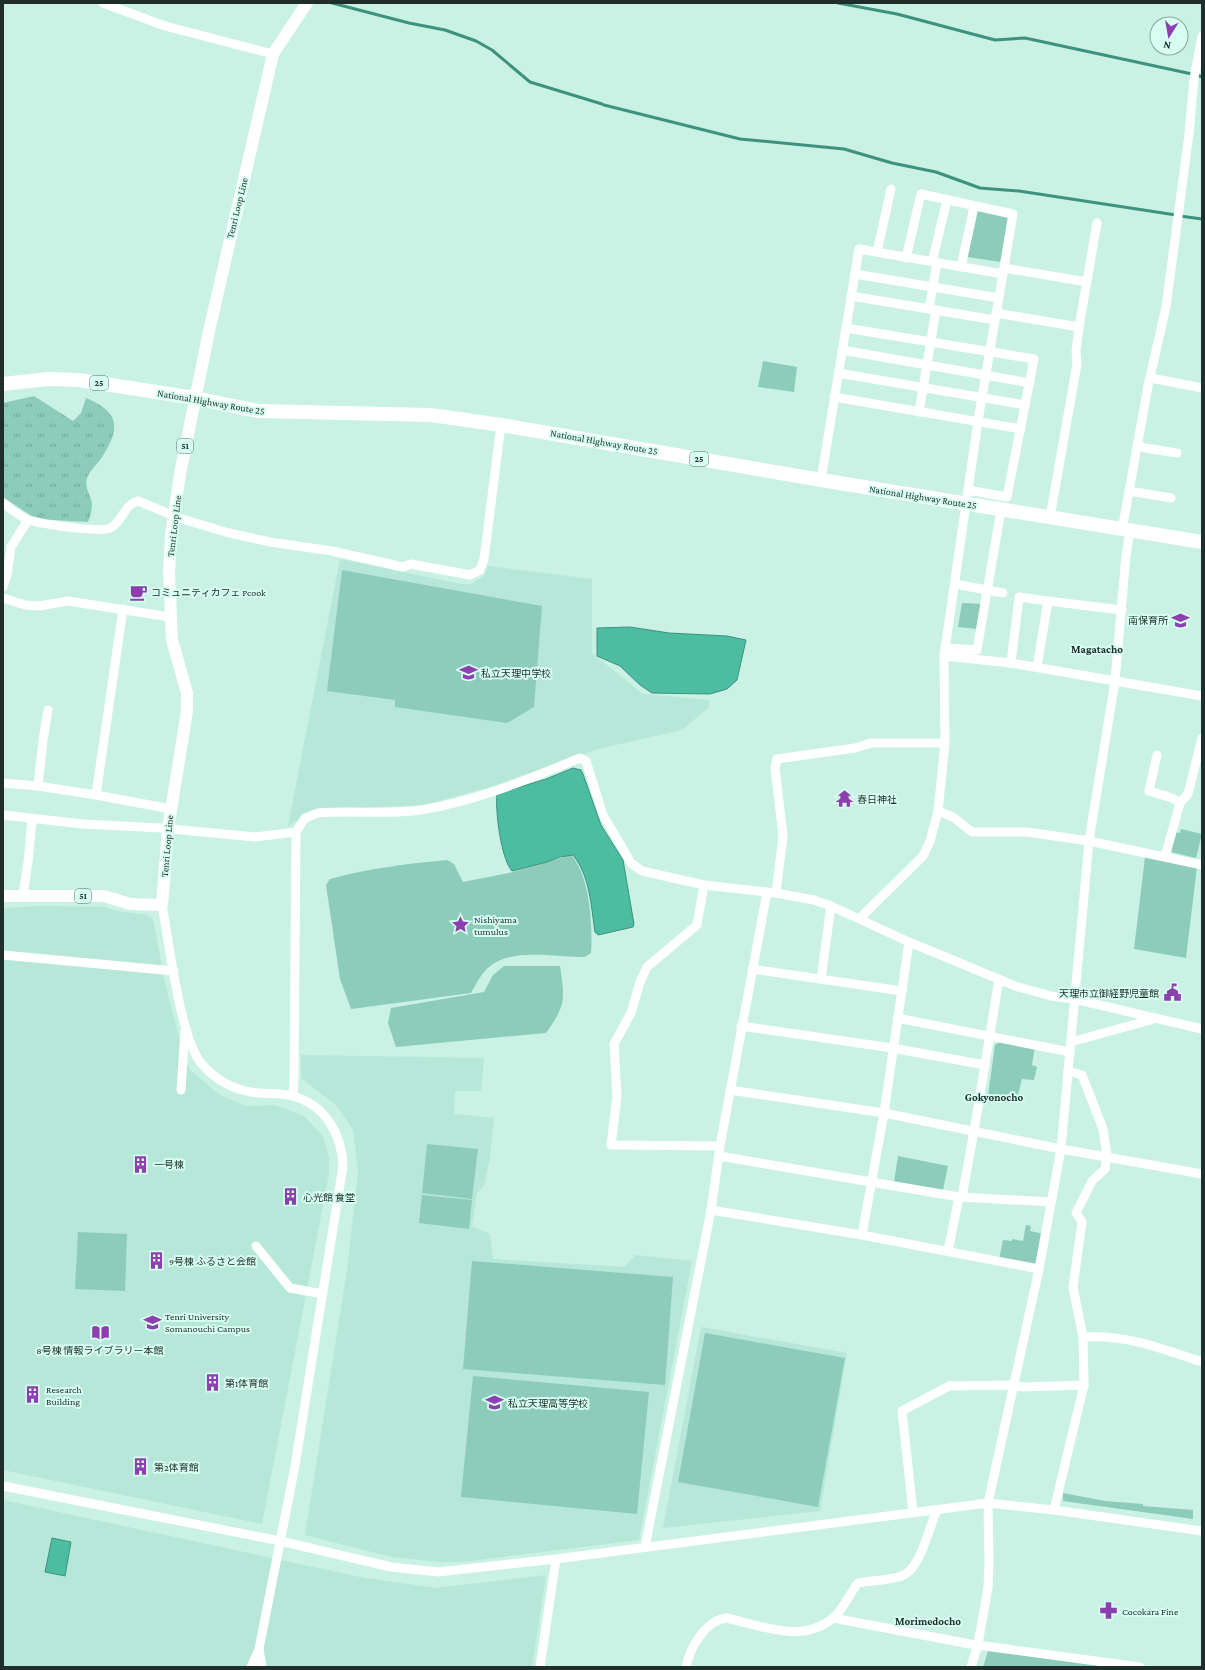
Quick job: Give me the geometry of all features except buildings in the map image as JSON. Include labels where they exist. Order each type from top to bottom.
[{"type":"highway","name":"National Highway Route 25","points":[[3,384],[48,379],[79,380],[194,398],[258,411],[403,413],[431,415],[501,425],[821,480],[967,497],[1000,510],[1202,542]]},
{"type":"main road","name":"Tenri Loop Line","points":[[162,905],[168,829],[187,711],[187,693],[174,650],[170,618],[169,560],[174,515],[194,398],[273,54],[307,3]]},
{"type":"main road","name":"51","points":[[3,896],[104,896],[130,904],[162,905]]},
{"type":"street","points":[[103,3],[165,26],[273,54]]},
{"type":"street","points":[[971,1667],[978,1644],[988,1588],[990,1562],[988,1503],[1012,1385],[1039,1269],[1061,1149],[1089,841],[1115,681],[1122,610],[1129,490],[1148,386],[1166,307],[1189,134],[1194,78],[1202,36]]},
{"type":"street","points":[[877,252],[890,189]]},
{"type":"street","points":[[860,918],[923,856],[930,842],[938,811],[945,743],[945,652],[978,421],[1013,214],[974,207],[921,194],[906,258]]},
{"type":"street","points":[[919,412],[931,341],[934,263],[947,200]]},
{"type":"street","points":[[961,267],[974,207]]},
{"type":"street","points":[[1050,517],[1077,364],[1076,352],[1079,327],[1097,223]]},
{"type":"street","points":[[821,480],[859,249],[961,267],[1087,282]]},
{"type":"street","points":[[855,274],[999,298]]},
{"type":"street","points":[[851,296],[933,310],[1079,327]]},
{"type":"street","points":[[846,328],[1034,359],[1007,497],[967,497]]},
{"type":"street","points":[[842,350],[1030,383]]},
{"type":"street","points":[[838,373],[1025,405]]},
{"type":"street","points":[[1151,378],[1202,388]]},
{"type":"street","points":[[834,397],[1020,429]]},
{"type":"street","points":[[3,503],[28,520],[53,525],[106,529],[114,525],[132,503],[138,501],[174,515],[230,533],[270,542],[332,551],[403,567],[411,564],[470,575],[480,570],[484,559],[501,425]]},
{"type":"street","points":[[1137,444],[1145,448],[1178,453]]},
{"type":"street","points":[[1129,490],[1171,498]]},
{"type":"street","points":[[945,652],[977,650],[1000,510]]},
{"type":"street","points":[[3,587],[7,575],[11,547],[28,520]]},
{"type":"street","points":[[955,584],[1003,593]]},
{"type":"street","points":[[1011,663],[1019,597],[1122,610]]},
{"type":"street","points":[[3,598],[25,605],[49,605],[68,601],[170,618]]},
{"type":"street","points":[[1037,668],[1048,601]]},
{"type":"street","points":[[96,795],[123,610]]},
{"type":"street","points":[[945,652],[1202,696]]},
{"type":"street","points":[[38,786],[48,710]]},
{"type":"street","points":[[1165,857],[1180,803],[1188,794],[1202,738]]},
{"type":"street","points":[[645,1547],[711,1210],[720,1146],[752,969],[772,892],[783,836],[775,768],[777,759],[855,748],[871,743],[945,743]]},
{"type":"street","points":[[1157,755],[1149,791],[1172,798],[1180,803]]},
{"type":"street","points":[[293,1096],[296,832],[305,818],[318,813],[421,810],[469,800],[525,781],[580,758],[586,761],[603,815],[631,863],[642,871],[704,885],[772,892],[831,906],[860,918],[909,942],[999,979],[1040,993],[1074,999],[1202,1029]]},
{"type":"street","points":[[3,783],[38,786],[171,809]]},
{"type":"street","points":[[938,811],[953,817],[972,832],[1027,832],[1089,841],[1202,865]]},
{"type":"street","points":[[3,815],[83,824],[168,829],[255,837],[296,832]]},
{"type":"street","points":[[23,895],[32,819]]},
{"type":"street","points":[[704,885],[698,925],[647,967],[640,982],[631,1013],[614,1044],[617,1096],[611,1145],[720,1146]]},
{"type":"street","points":[[162,905],[174,971],[186,1024],[192,1048],[200,1062],[210,1074],[227,1085],[242,1090],[293,1096],[315,1107],[327,1118],[337,1134],[343,1151],[343,1166],[295,1466],[259,1649],[251,1667]]},
{"type":"street","points":[[821,979],[831,906]]},
{"type":"street","points":[[862,1235],[884,1112],[892,1048],[909,942]]},
{"type":"street","points":[[3,955],[174,971]]},
{"type":"street","points":[[752,969],[902,991]]},
{"type":"street","points":[[948,1251],[974,1131],[999,979]]},
{"type":"street","points":[[897,1018],[1070,1052]]},
{"type":"street","points":[[1071,1042],[1156,1018]]},
{"type":"street","points":[[181,1090],[186,1024]]},
{"type":"street","points":[[741,1026],[892,1048],[985,1065]]},
{"type":"street","points":[[1054,1510],[1084,1385],[1083,1337],[1073,1287],[1082,1222],[1076,1213],[1092,1182],[1105,1168],[1107,1156],[1103,1129],[1082,1075],[1068,1071]]},
{"type":"street","points":[[730,1090],[884,1112],[1061,1149],[1202,1174]]},
{"type":"street","points":[[719,1156],[960,1197],[1051,1202]]},
{"type":"street","points":[[711,1210],[862,1235],[1039,1269]]},
{"type":"street","points":[[256,1246],[290,1288],[323,1294]]},
{"type":"street","points":[[1083,1337],[1101,1336],[1144,1342],[1202,1362]]},
{"type":"street","points":[[913,1512],[902,1411],[949,1386],[1012,1385],[1023,1387],[1084,1385]]},
{"type":"street","points":[[3,1486],[280,1541],[391,1567],[438,1572],[556,1559],[988,1503],[1054,1510],[1202,1531]]},
{"type":"street","points":[[686,1667],[692,1648],[698,1639],[705,1629],[720,1618],[727,1618],[787,1632],[800,1633],[810,1630],[833,1618],[858,1583],[893,1578],[911,1570],[920,1555],[937,1510]]},
{"type":"street","points":[[540,1667],[556,1559]]},
{"type":"street","points":[[833,1618],[978,1644],[1140,1667]]},
{"type":"street","points":[[259,1649],[262,1667]]},
{"type":"shaded area","name":"私立天理中学校","points":[[340,559],[461,584],[471,584],[484,576],[488,566],[592,579],[592,653],[643,694],[709,700],[709,707],[682,730],[598,749],[490,787],[424,805],[313,810],[288,826]]},
{"type":"shaded area","points":[[630,627],[669,633],[727,636],[746,640],[737,680],[727,689],[710,694],[652,693],[640,685],[620,666],[597,656],[597,628]]},
{"type":"shaded area","points":[[573,768],[581,770],[601,825],[623,860],[634,924],[633,927],[598,935],[595,932],[589,892],[583,872],[573,855],[560,857],[512,871],[508,865],[502,846],[498,822],[497,794],[546,779]]},
{"type":"shaded area","name":"Tenri University Somanouchi Campus","points":[[43,906],[105,907],[117,911],[147,915],[153,919],[165,983],[185,1059],[190,1070],[220,1095],[246,1106],[275,1105],[304,1116],[323,1136],[329,1157],[329,1174],[262,1524],[3,1470],[3,908]]},
{"type":"shaded area","name":"私立天理高等学校","points":[[301,1055],[484,1058],[481,1091],[455,1091],[454,1114],[494,1118],[490,1158],[484,1186],[477,1193],[472,1226],[490,1234],[493,1259],[625,1267],[635,1255],[692,1261],[639,1540],[462,1562],[439,1562],[392,1557],[305,1535],[347,1270],[358,1171],[353,1130],[337,1106],[301,1078]]},
{"type":"shaded area","points":[[701,1327],[847,1353],[820,1511],[663,1528]]},
{"type":"shaded area","points":[[3,1500],[360,1577],[435,1588],[546,1575],[532,1667],[3,1667]]},
{"type":"shaded area","points":[[52,1538],[71,1542],[65,1576],[45,1572]]},
{"type":"green space","points":[[977,211],[1008,218],[1001,262],[967,257]]},
{"type":"green space","points":[[763,361],[797,367],[794,392],[758,387]]},
{"type":"green space","points":[[34,396],[73,421],[81,413],[86,398],[98,404],[112,416],[114,431],[111,440],[100,460],[91,471],[86,482],[92,504],[88,522],[36,519],[3,497],[3,403]]},
{"type":"green space","points":[[342,570],[542,606],[534,707],[507,723],[395,707],[395,700],[327,691]]},
{"type":"green space","points":[[962,603],[983,604],[978,629],[958,627]]},
{"type":"green space","points":[[1181,829],[1202,834],[1196,858],[1171,852],[1175,832],[1180,833]]},
{"type":"green space","name":"Nishiyama tumulus","points":[[571,855],[582,875],[589,902],[591,916],[591,953],[585,957],[522,955],[510,957],[489,967],[481,976],[471,993],[351,1009],[340,979],[326,885],[330,879],[374,869],[447,860],[454,864],[463,882],[509,873]]},
{"type":"green space","points":[[1145,857],[1197,867],[1186,958],[1134,949]]},
{"type":"green space","points":[[504,966],[560,966],[563,987],[561,1008],[546,1033],[396,1047],[388,1023],[391,1008],[484,992],[493,975]]},
{"type":"green space","points":[[1002,1040],[1035,1046],[1032,1065],[1037,1067],[1034,1080],[1022,1079],[1016,1102],[987,1103],[995,1045]]},
{"type":"green space","points":[[427,1144],[478,1149],[472,1199],[422,1193]]},
{"type":"green space","points":[[898,1156],[948,1166],[943,1190],[894,1182]]},
{"type":"green space","points":[[422,1195],[472,1200],[469,1229],[419,1223]]},
{"type":"green space","points":[[1026,1225],[1031,1226],[1030,1231],[1044,1234],[1037,1266],[999,1260],[1003,1240],[1012,1241],[1012,1239],[1023,1241]]},
{"type":"green space","points":[[78,1232],[127,1234],[125,1291],[75,1289]]},
{"type":"green space","points":[[472,1261],[673,1277],[665,1385],[463,1369]]},
{"type":"green space","points":[[705,1333],[845,1358],[818,1507],[678,1482]]},
{"type":"green space","points":[[473,1376],[649,1392],[637,1514],[461,1497]]},
{"type":"green space","points":[[1063,1493],[1105,1501],[1143,1504],[1143,1506],[1193,1510],[1193,1519],[1063,1501]]},
{"type":"green space","points":[[988,1651],[1119,1667],[983,1667]]},
{"type":"waterway","points":[[332,3],[409,23],[445,30],[476,41],[492,50],[530,82],[602,104]]},
{"type":"waterway","points":[[838,3],[897,14],[995,40],[1025,38],[1192,74]]},
{"type":"waterway","points":[[1197,75],[1202,77]]},
{"type":"waterway","points":[[604,105],[740,139],[844,149],[892,163],[936,172],[980,188],[1019,191],[1176,215]]},
{"type":"waterway","points":[[1180,216],[1202,219]]},
{"type":"place","name":"コミュニティカフェ Pcook","points":[[138,592]]},
{"type":"place","name":"南保育所","points":[[1181,620]]},
{"type":"place","name":"私立天理中学校","points":[[468,673]]},
{"type":"place","name":"春日神社","points":[[844,799]]},
{"type":"place","name":"Nishiyama tumulus","points":[[461,925]]},
{"type":"place","name":"天理市立御経野児童館","points":[[1172,993]]},
{"type":"place","name":"一号棟","points":[[141,1164]]},
{"type":"place","name":"心光館 食堂","points":[[290,1197]]},
{"type":"place","name":"9号棟 ふるさと会館","points":[[156,1261]]},
{"type":"place","name":"Tenri University Somanouchi Campus","points":[[152,1322]]},
{"type":"place","name":"8号棟 情報ライブラリー本館","points":[[100,1333]]},
{"type":"place","name":"第1体育館","points":[[212,1383]]},
{"type":"place","name":"Research Building","points":[[33,1395]]},
{"type":"place","name":"私立天理高等学校","points":[[495,1403]]},
{"type":"place","name":"第2体育館","points":[[141,1467]]},
{"type":"place","name":"Cocokara Fine","points":[[1109,1611]]},
{"type":"district","name":"Magatacho","points":[[1097,649]]},
{"type":"district","name":"Gokyonocho","points":[[994,1097]]},
{"type":"district","name":"Morimedocho","points":[[928,1621]]}]
